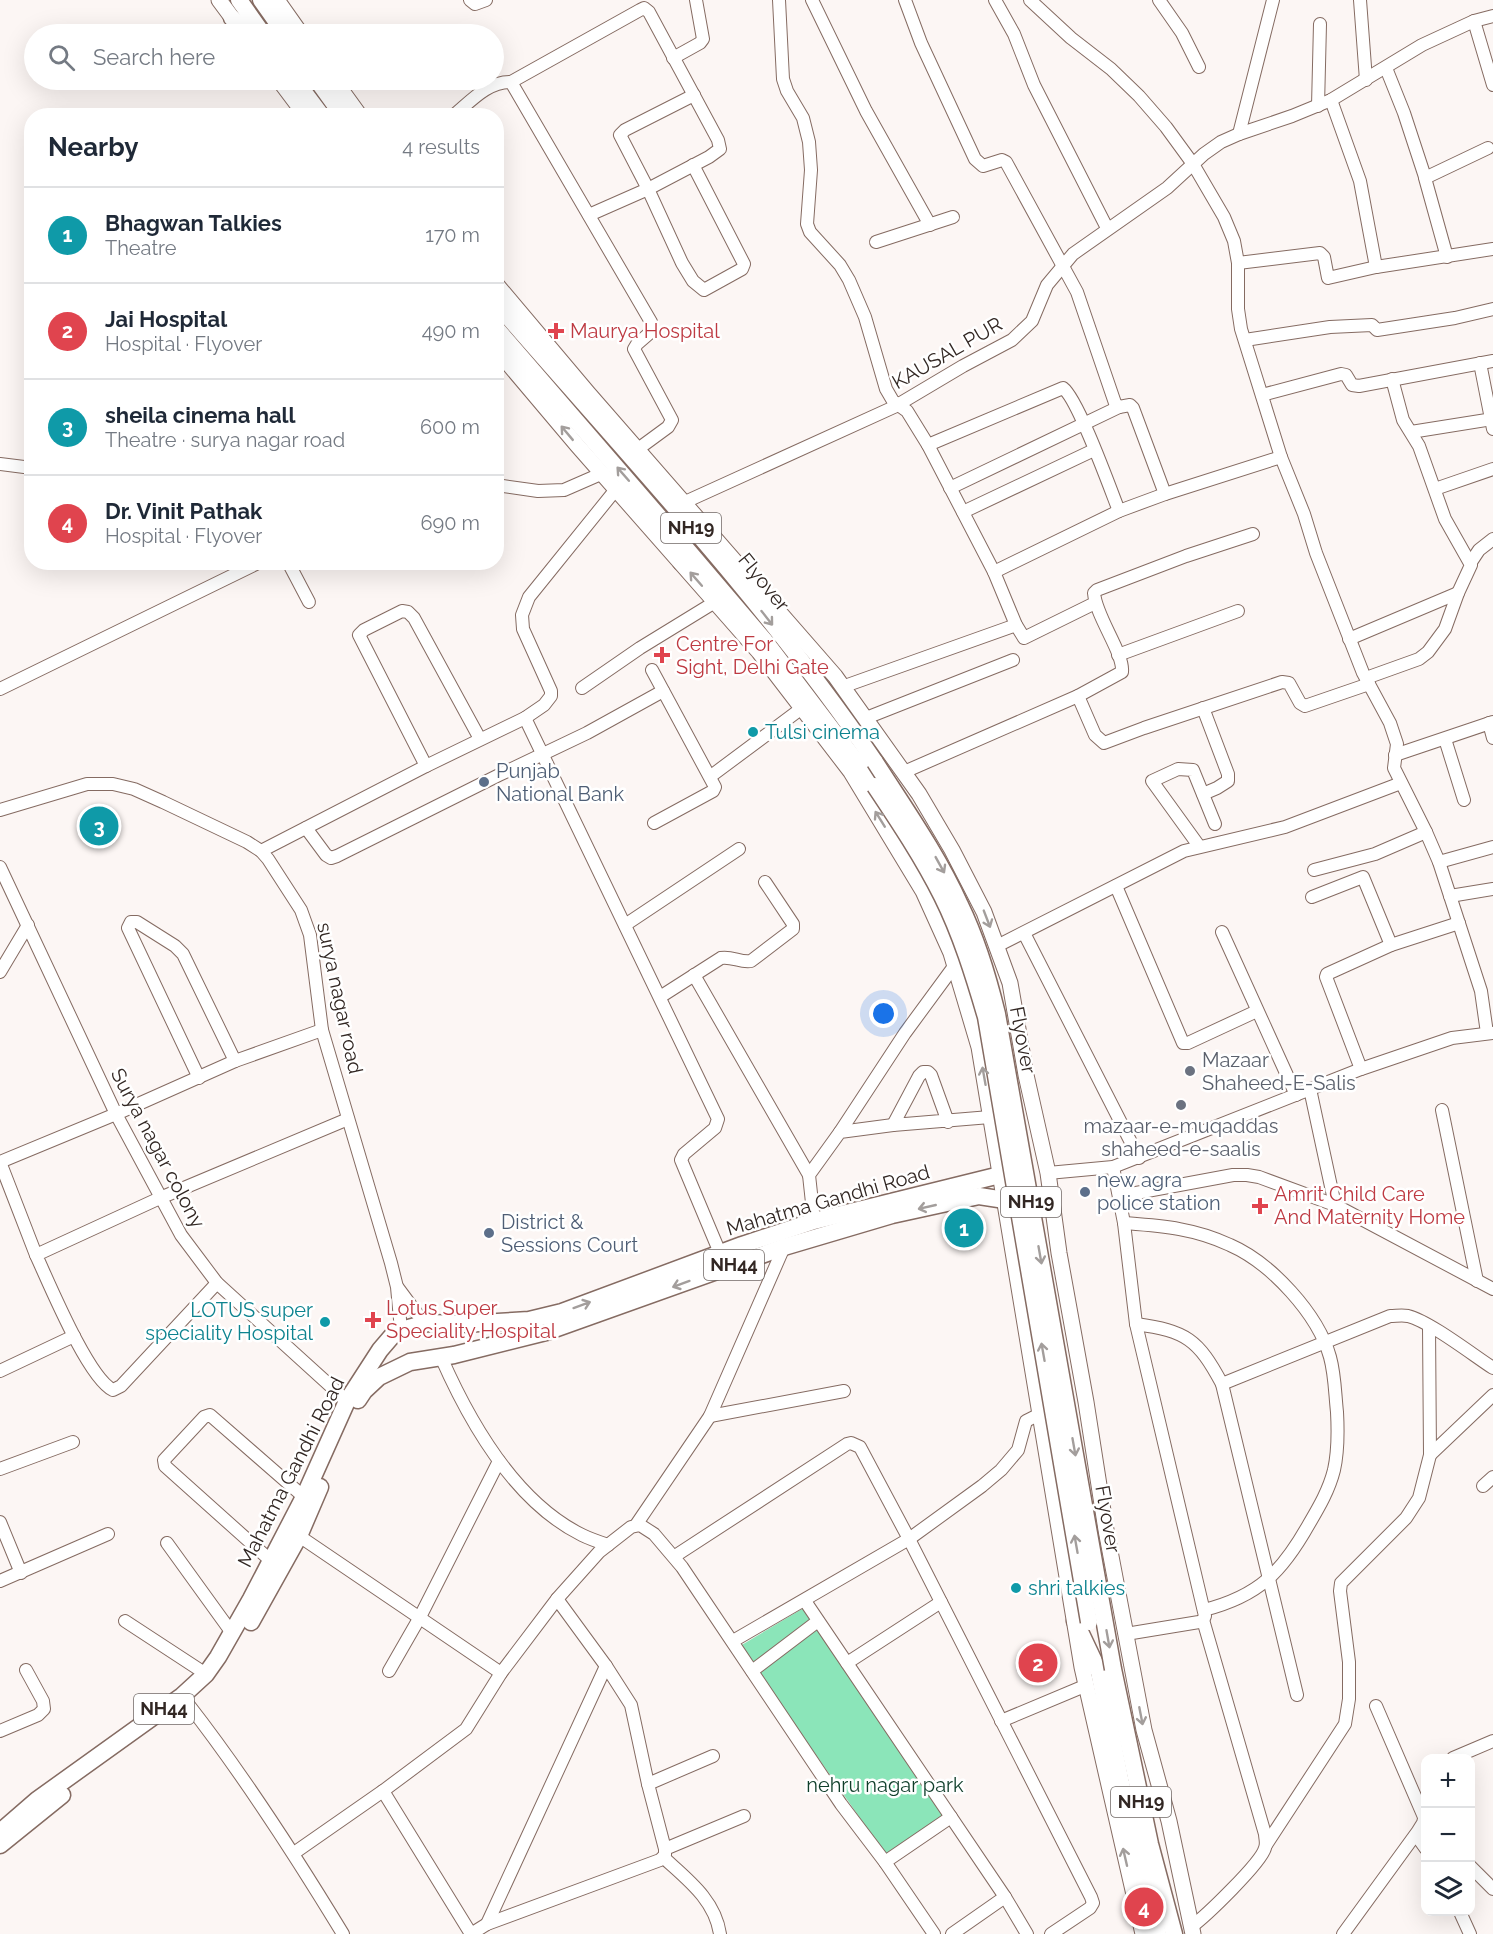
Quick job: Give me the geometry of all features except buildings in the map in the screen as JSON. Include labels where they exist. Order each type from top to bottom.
[{"type":"highway","points":[[239,0],[256,24]]},
{"type":"highway","points":[[261,0],[278,24]]},
{"type":"highway","points":[[232,18],[239,24]]},
{"type":"highway","points":[[302,90],[316,108]]},
{"type":"highway","points":[[324,90],[337,108]]},
{"type":"highway","name":"Flyover","points":[[504,312],[744,588],[816,681],[875,762],[931,848],[961,906],[981,956],[998,1014],[1106,1670],[1174,1934]]},
{"type":"highway","name":"NH19","points":[[504,337],[661,519]]},
{"type":"highway","points":[[661,519],[681,562]]},
{"type":"highway","name":"Flyover","points":[[661,519],[765,640],[875,786],[910,837],[942,897],[967,957],[986,1017],[1082,1622],[1106,1670]]},
{"type":"highway","name":"Mahatma Gandhi Road","points":[[0,1832],[37,1800],[182,1696],[206,1674],[232,1633],[304,1497],[347,1401],[380,1350],[397,1333],[424,1323],[463,1324],[529,1320],[562,1312],[720,1253],[814,1221],[1000,1175]]},
{"type":"highway","name":"Mahatma Gandhi Road","points":[[0,1845],[89,1774],[188,1704],[222,1671],[299,1536],[358,1398],[379,1377],[410,1362],[467,1352],[546,1332],[784,1247],[892,1215],[979,1196],[1005,1200]]},
{"type":"highway","points":[[463,1324],[467,1352]]},
{"type":"highway","points":[[397,1333],[396,1352],[410,1362]]},
{"type":"highway","name":"NH19","points":[[1106,1670],[1121,1783],[1158,1934]]},
{"type":"main road","points":[[219,0],[237,24]]},
{"type":"main road","points":[[277,0],[294,24]]},
{"type":"main road","points":[[286,90],[300,108]]},
{"type":"main road","points":[[341,90],[354,108]]},
{"type":"main road","points":[[504,293],[842,687],[919,794],[952,850],[984,912],[1010,983],[1026,1075],[1048,1173],[1125,1634],[1144,1730],[1169,1821],[1192,1930]]},
{"type":"main road","points":[[504,358],[759,652],[851,772],[923,891],[951,953],[979,1047],[1043,1435],[1082,1622],[1087,1685],[1143,1934]]},
{"type":"main road","points":[[994,1136],[1038,1130]]},
{"type":"main road","points":[[1011,1232],[1055,1224]]},
{"type":"street","points":[[470,0],[476,4],[486,0]]},
{"type":"street","points":[[673,58],[703,39],[696,0]]},
{"type":"street","points":[[779,0],[783,79],[787,92],[802,118],[809,142],[811,170],[806,219],[808,228],[840,265],[849,280],[868,327],[890,397],[907,411],[928,445],[993,572],[1016,625],[1025,638],[1095,603]]},
{"type":"street","points":[[812,0],[866,111],[930,225]]},
{"type":"street","points":[[905,0],[921,44],[975,159],[983,166],[1002,160],[1006,162],[1063,265],[1079,297],[1115,403],[1119,407]]},
{"type":"street","points":[[995,0],[1014,34],[1034,85],[1107,228]]},
{"type":"street","points":[[1030,0],[1139,96],[1166,127],[1193,164],[1224,217],[1234,241],[1238,263],[1239,316],[1281,457],[1349,639],[1367,681],[1390,723],[1396,744],[1394,768],[1439,862],[1459,923],[1487,990],[1490,1033],[1452,1038],[1361,1069],[1113,1167],[1048,1173]]},
{"type":"street","points":[[1159,0],[1182,33],[1199,67]]},
{"type":"street","points":[[1239,134],[1273,0]]},
{"type":"street","points":[[1360,0],[1366,80]]},
{"type":"street","points":[[504,81],[512,82],[644,8],[649,12],[720,147],[718,151],[648,189],[590,215]]},
{"type":"street","name":"KAUSAL PUR","points":[[685,502],[899,404],[1002,346],[1021,333],[1032,321],[1047,285],[1078,249],[1167,188],[1211,148],[1239,134],[1274,123],[1331,100],[1422,45],[1474,21],[1493,16]]},
{"type":"street","points":[[1474,21],[1493,85]]},
{"type":"street","points":[[1318,106],[1320,24]]},
{"type":"street","points":[[1386,68],[1425,177],[1447,257]]},
{"type":"street","points":[[512,82],[652,325],[652,331],[634,349],[672,420],[668,427],[638,449]]},
{"type":"street","points":[[463,108],[486,90]]},
{"type":"street","points":[[693,165],[744,264],[742,269],[707,289],[700,288],[689,275],[620,135],[625,130],[694,95]]},
{"type":"street","points":[[1331,100],[1360,181],[1376,267]]},
{"type":"street","points":[[1425,177],[1488,148]]},
{"type":"street","points":[[876,242],[953,217]]},
{"type":"street","points":[[1238,263],[1318,253],[1324,257],[1328,278],[1376,267],[1493,249]]},
{"type":"street","points":[[1245,340],[1340,326],[1370,324],[1377,330],[1396,328],[1493,309]]},
{"type":"street","points":[[1262,395],[1341,374],[1346,375],[1355,386],[1487,362],[1492,423],[1411,432]]},
{"type":"street","points":[[1392,379],[1401,413],[1419,446],[1449,528],[1471,562]]},
{"type":"street","points":[[928,445],[1060,388],[1068,393],[1084,424],[1119,511]]},
{"type":"street","points":[[950,488],[1119,407],[1128,405],[1133,408],[1165,494]]},
{"type":"street","points":[[963,512],[1094,450]]},
{"type":"street","points":[[993,572],[1119,511],[1281,457]]},
{"type":"street","points":[[0,464],[24,467]]},
{"type":"street","points":[[1435,489],[1493,469]]},
{"type":"street","points":[[504,486],[538,491],[564,490],[603,473]]},
{"type":"street","points":[[261,851],[525,718],[544,705],[552,692],[525,636],[522,621],[525,605],[529,597],[617,489]]},
{"type":"street","points":[[904,772],[1078,696],[1122,672],[1118,655],[1095,603],[1094,593],[1097,590],[1186,556],[1253,534]]},
{"type":"street","points":[[1078,696],[1095,735],[1104,743],[1285,682],[1292,686],[1300,703],[1305,706],[1425,655],[1445,629],[1458,593],[1471,567],[1471,562],[1479,550],[1493,539]]},
{"type":"street","points":[[0,689],[244,570]]},
{"type":"street","points":[[292,570],[309,602]]},
{"type":"street","points":[[1349,639],[1458,593]]},
{"type":"street","points":[[582,688],[640,648],[716,602]]},
{"type":"street","points":[[426,766],[359,635],[392,615],[405,611],[414,618],[480,739]]},
{"type":"street","points":[[1118,655],[1238,611]]},
{"type":"street","points":[[842,687],[1016,625]]},
{"type":"street","points":[[866,718],[1013,660]]},
{"type":"street","points":[[652,670],[715,786],[713,791],[654,824]]},
{"type":"street","points":[[306,828],[326,855],[333,858],[543,755],[663,691]]},
{"type":"street","points":[[711,776],[802,708]]},
{"type":"street","points":[[1203,708],[1228,774],[1228,781],[1203,794]]},
{"type":"street","points":[[525,718],[718,1119],[716,1128],[684,1154],[681,1160],[720,1253]]},
{"type":"street","points":[[1395,755],[1491,723],[1493,738]]},
{"type":"street","points":[[1445,739],[1464,800]]},
{"type":"street","points":[[1199,846],[1152,781],[1178,769],[1193,770],[1215,824]]},
{"type":"street","points":[[997,946],[1184,851],[1285,827],[1401,783]]},
{"type":"street","name":"surya nagar road","points":[[0,810],[87,784],[113,784],[134,789],[163,802],[261,851],[282,879],[300,910],[308,930],[322,1030],[397,1287],[397,1333]]},
{"type":"street","points":[[1314,870],[1375,854],[1426,832]]},
{"type":"street","points":[[1439,862],[1493,847]]},
{"type":"street","points":[[625,925],[739,849]]},
{"type":"street","name":"Surya nagar colony","points":[[0,867],[116,1114],[180,1235],[216,1283],[347,1401]]},
{"type":"street","points":[[1312,897],[1363,877],[1391,945]]},
{"type":"street","points":[[660,997],[721,958],[751,961],[793,929],[793,924],[765,882]]},
{"type":"street","points":[[1116,886],[1183,1043],[1257,1011]]},
{"type":"street","points":[[1450,896],[1493,889]]},
{"type":"street","points":[[199,1077],[128,928],[130,922],[137,922],[175,946],[183,954],[235,1061]]},
{"type":"street","points":[[1361,1069],[1326,976],[1330,972],[1391,945],[1459,923]]},
{"type":"street","points":[[0,972],[28,925]]},
{"type":"street","points":[[1222,932],[1296,1095]]},
{"type":"street","points":[[1024,933],[1139,1158]]},
{"type":"street","points":[[809,1175],[905,1033],[955,965]]},
{"type":"street","points":[[694,975],[809,1175],[814,1221]]},
{"type":"street","points":[[216,1283],[117,1389],[110,1389],[102,1382],[74,1336],[36,1255],[0,1162],[235,1061],[322,1030]]},
{"type":"street","points":[[893,1125],[919,1076],[926,1071],[930,1073],[935,1084],[948,1122]]},
{"type":"street","points":[[1310,1089],[1335,1205]]},
{"type":"street","points":[[1442,1110],[1477,1281]]},
{"type":"street","points":[[840,1132],[990,1117]]},
{"type":"street","points":[[36,1255],[160,1198],[348,1119]]},
{"type":"street","points":[[1113,1167],[1124,1223],[1136,1324],[1204,1615],[1265,1834],[1266,1845]]},
{"type":"street","points":[[1120,1196],[1247,1174],[1335,1205],[1493,1289]]},
{"type":"street","points":[[1124,1223],[1173,1226],[1190,1230],[1214,1238],[1245,1253],[1263,1266],[1297,1299],[1326,1343],[1333,1370],[1337,1423],[1334,1468],[1324,1497],[1302,1537],[1269,1578],[1246,1595],[1204,1615],[1125,1634]]},
{"type":"street","points":[[294,1853],[466,1729],[501,1673],[557,1599],[608,1545],[636,1525],[710,1416],[784,1247]]},
{"type":"street","points":[[397,1287],[424,1323]]},
{"type":"street","points":[[1222,1384],[1390,1317],[1411,1317],[1429,1326],[1493,1368]]},
{"type":"street","points":[[1136,1324],[1165,1328],[1195,1342],[1222,1384],[1297,1695]]},
{"type":"street","points":[[1192,1930],[1262,1855],[1266,1845],[1345,1724],[1349,1699],[1349,1662],[1340,1591],[1341,1583],[1414,1508],[1425,1481],[1430,1455],[1429,1326]]},
{"type":"street","points":[[0,1371],[74,1336]]},
{"type":"street","points":[[441,1357],[458,1395],[499,1461],[538,1503],[564,1525],[608,1545]]},
{"type":"street","points":[[710,1416],[844,1391]]},
{"type":"street","points":[[1430,1455],[1493,1395]]},
{"type":"street","points":[[733,1641],[909,1539],[991,1479],[1015,1453],[1021,1443],[1026,1421],[1040,1414]]},
{"type":"street","points":[[270,1560],[165,1466],[164,1460],[204,1417],[210,1415],[304,1497]]},
{"type":"street","points":[[1021,1443],[1043,1435]]},
{"type":"street","points":[[0,1469],[73,1442]]},
{"type":"street","points":[[675,1556],[847,1444],[852,1443],[860,1447],[1092,1900],[1090,1908],[1051,1934]]},
{"type":"street","points":[[389,1671],[420,1617],[499,1461]]},
{"type":"street","points":[[1483,1486],[1493,1477]]},
{"type":"street","points":[[0,1522],[21,1573]]},
{"type":"street","points":[[636,1525],[645,1526],[675,1556],[840,1804],[885,1862],[934,1934]]},
{"type":"street","points":[[0,1581],[108,1534]]},
{"type":"street","points":[[299,1536],[501,1673]]},
{"type":"street","points":[[167,1543],[232,1633]]},
{"type":"street","points":[[557,1599],[627,1697],[633,1711],[665,1853],[704,1897],[717,1917],[720,1934]]},
{"type":"street","points":[[805,1601],[1027,1934]]},
{"type":"street","points":[[847,1663],[941,1602]]},
{"type":"street","points":[[752,1671],[818,1620]]},
{"type":"street","points":[[125,1621],[206,1674]]},
{"type":"street","points":[[487,1924],[606,1666]]},
{"type":"street","points":[[0,1731],[38,1715],[44,1709],[43,1701],[26,1670]]},
{"type":"street","points":[[1001,1721],[1087,1685]]},
{"type":"street","points":[[188,1704],[250,1788],[294,1853],[343,1934]]},
{"type":"street","points":[[1376,1706],[1421,1818]]},
{"type":"street","points":[[1463,1754],[1493,1742]]},
{"type":"street","points":[[648,1784],[713,1756]]},
{"type":"street","points":[[382,1791],[471,1934],[487,1924],[665,1853],[744,1815]]},
{"type":"street","points":[[885,1862],[951,1817]]},
{"type":"street","points":[[1343,1934],[1421,1826]]},
{"type":"street","points":[[1475,1871],[1493,1889]]},
{"type":"street","points":[[951,1934],[1005,1898]]},
{"type":"street","points":[[1462,1916],[1470,1934]]},
{"type":"green space","name":"nehru nagar park","points":[[807,1606],[952,1811],[885,1854],[740,1646]]},
{"type":"place","name":"Maurya Hospital","points":[[556,331]]},
{"type":"place","name":"Centre For Sight, Delhi Gate","points":[[662,655]]},
{"type":"place","name":"Tulsi cinema","points":[[753,732]]},
{"type":"place","name":"Punjab National Bank","points":[[484,782]]},
{"type":"place","name":"sheila cinema hall","points":[[99,826]]},
{"type":"place","name":"Mazaar Shaheed-E-Salis","points":[[1190,1071]]},
{"type":"place","name":"mazaar-e-muqaddas shaheed-e-saalis","points":[[1181,1105]]},
{"type":"place","name":"new agra police station","points":[[1085,1192]]},
{"type":"place","name":"Amrit Child Care And Maternity Home","points":[[1260,1206]]},
{"type":"place","name":"Bhagwan Talkies","points":[[964,1228]]},
{"type":"place","name":"District & Sessions Court","points":[[489,1233]]},
{"type":"place","name":"Lotus Super Speciality Hospital","points":[[373,1320]]},
{"type":"place","name":"LOTUS super speciality Hospital","points":[[325,1322]]},
{"type":"place","name":"shri talkies","points":[[1016,1588]]},
{"type":"place","name":"Jai Hospital","points":[[1038,1663]]},
{"type":"place","name":"Dr. Vinit Pathak","points":[[1144,1907]]}]
